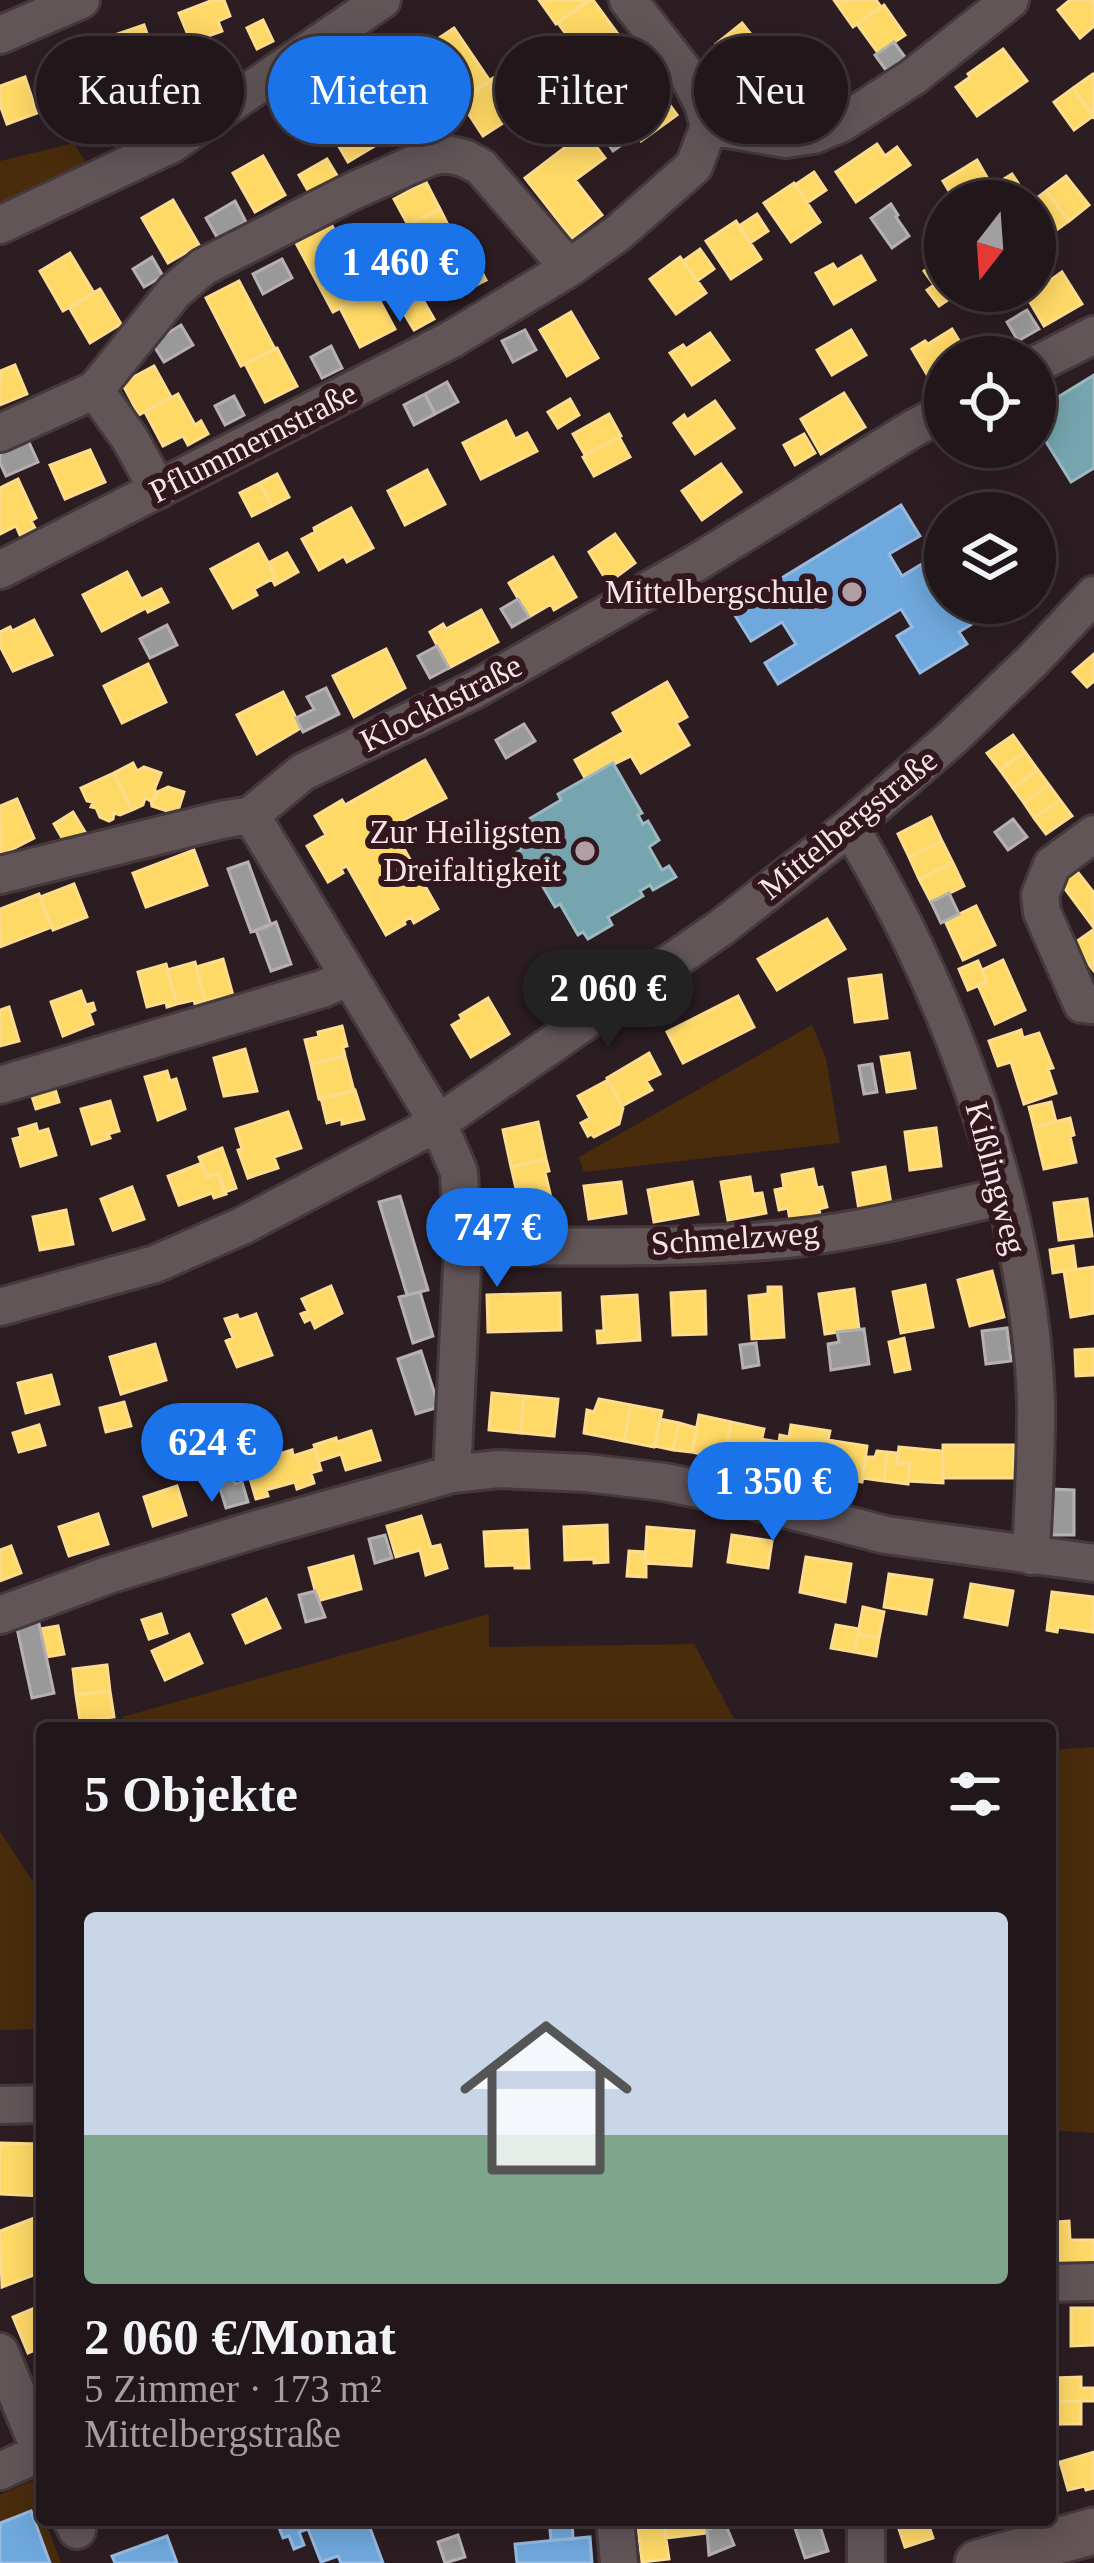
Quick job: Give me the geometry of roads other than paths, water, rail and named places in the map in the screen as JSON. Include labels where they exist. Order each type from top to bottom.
[{"type":"main road","points":[[977,2563],[1094,2531]]},
{"type":"street","points":[[0,35],[81,0]]},
{"type":"street","points":[[0,225],[172,144],[382,0]]},
{"type":"street","points":[[628,0],[694,87]]},
{"type":"street","points":[[848,119],[913,77],[1010,0]]},
{"type":"street","name":"Pflummernstraße","points":[[0,570],[452,339],[618,233],[694,166],[702,144]]},
{"type":"street","points":[[0,433],[95,390],[175,291],[203,267],[430,157],[446,154],[481,167],[569,268]]},
{"type":"street","points":[[1056,354],[1094,335]]},
{"type":"street","points":[[95,390],[158,490]]},
{"type":"street","name":"Klockhstraße","points":[[250,815],[303,772],[502,675],[924,423]]},
{"type":"street","name":"Mittelbergstraße","points":[[0,1307],[155,1264],[242,1226],[438,1123],[722,926],[850,827],[954,736],[1094,595]]},
{"type":"street","points":[[0,875],[250,815],[438,1123],[459,1172],[463,1247],[452,1474]]},
{"type":"street","name":"Kißlingweg","points":[[850,827],[932,984],[1004,1196],[1020,1264],[1036,1401],[1030,1556]]},
{"type":"street","points":[[1094,834],[1052,865],[1040,895],[1042,912],[1082,1004],[1094,1004]]},
{"type":"street","points":[[0,1085],[349,978]]},
{"type":"street","name":"Schmelzweg","points":[[463,1247],[721,1244],[799,1238],[1004,1196]]},
{"type":"street","points":[[0,1615],[108,1575],[257,1529],[452,1474],[498,1469],[664,1482],[886,1535],[1094,1563]]},
{"type":"street","points":[[0,2105],[36,2104]]},
{"type":"street","points":[[1056,2283],[1094,2282]]},
{"type":"street","points":[[0,2352],[36,2439]]},
{"type":"street","points":[[0,2470],[36,2455]]},
{"type":"street","points":[[616,2526],[619,2563]]},
{"type":"street","points":[[866,2526],[866,2563]]},
{"type":"place","name":"Mittelbergschule","points":[[852,592]]},
{"type":"place","name":"Zur Heiligsten Dreifaltigkeit","points":[[585,851]]}]
